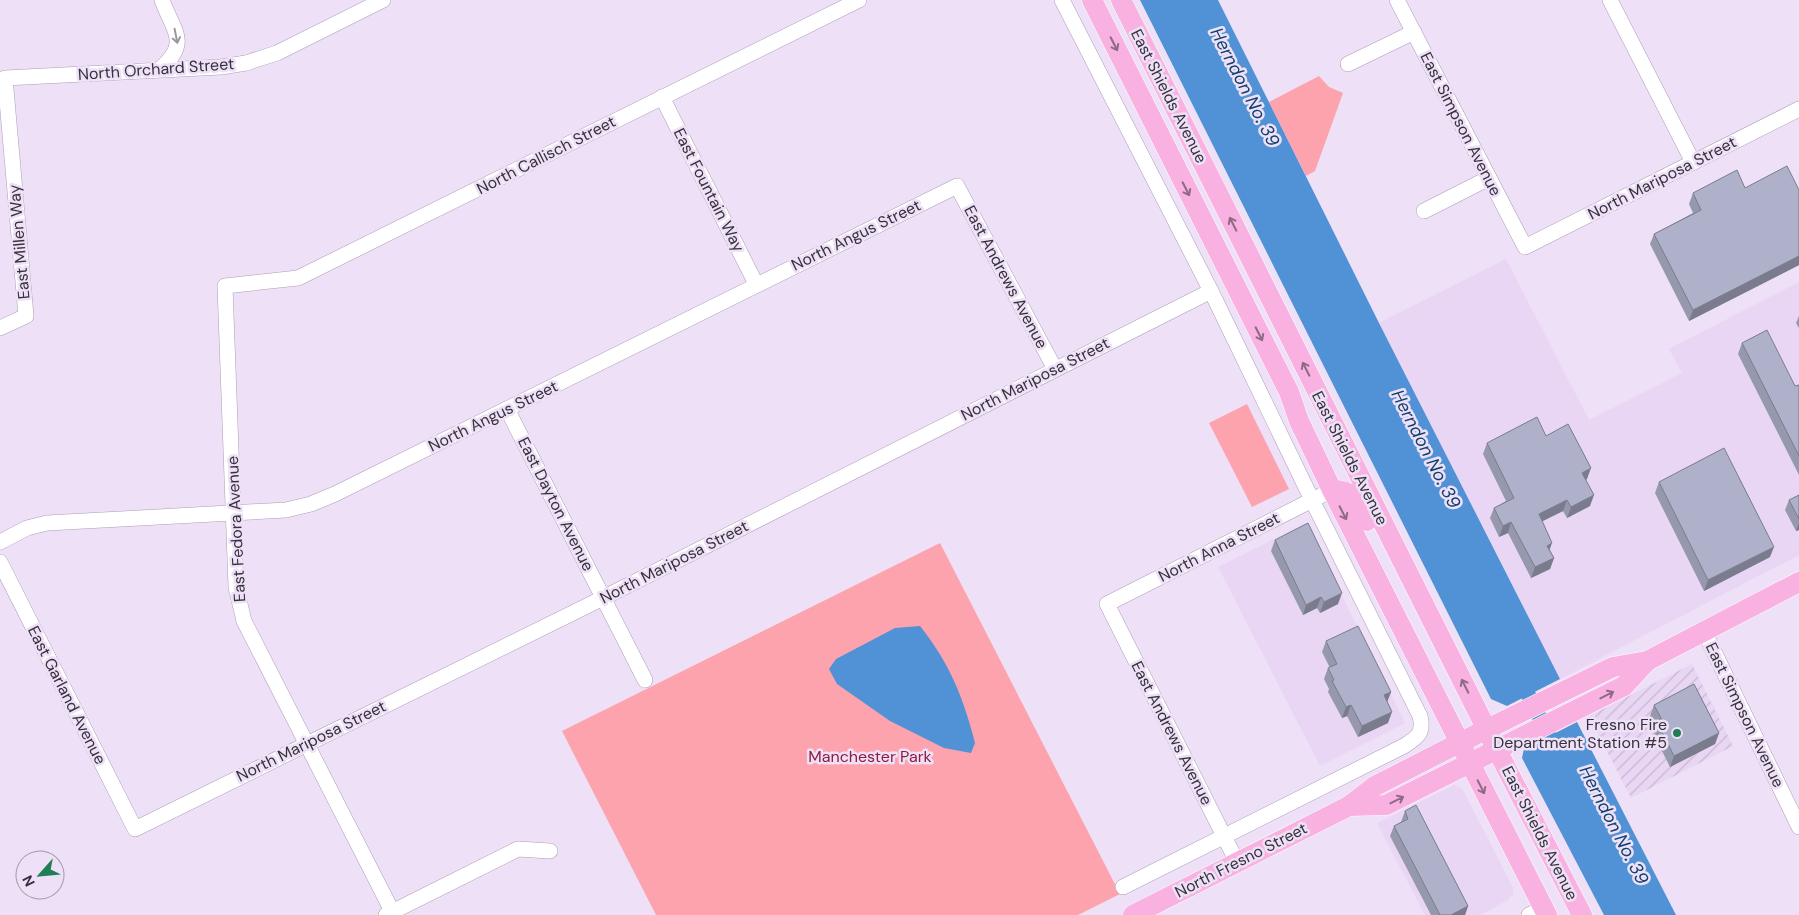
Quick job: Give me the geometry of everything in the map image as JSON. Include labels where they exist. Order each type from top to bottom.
[{"type":"main road","name":"East Shields Avenue","points":[[1092,0],[1289,392],[1299,421],[1332,490],[1470,763],[1540,913]]},
{"type":"main road","name":"East Shields Avenue","points":[[1120,0],[1497,750],[1582,915]]},
{"type":"main road","points":[[1332,490],[1342,490],[1350,493],[1356,499],[1389,563],[1424,605]]},
{"type":"main road","name":"North Fresno Street","points":[[1133,915],[1349,806],[1375,786],[1459,743],[1613,668],[1647,661],[1799,582]]},
{"type":"main road","name":"North Fresno Street","points":[[1349,806],[1386,805],[1564,718],[1624,686],[1647,661]]},
{"type":"street","points":[[160,69],[174,54],[178,45],[178,37],[162,0]]},
{"type":"street","name":"North Orchard Street","points":[[5,78],[221,67],[246,63],[277,53],[383,0]]},
{"type":"street","name":"North Callisch Street","points":[[226,286],[298,278],[859,0]]},
{"type":"street","points":[[1062,0],[1211,291],[1312,500],[1420,716],[1423,726],[1414,740],[1404,746],[1123,887]]},
{"type":"street","name":"East Simpson Avenue","points":[[1397,0],[1525,247]]},
{"type":"street","points":[[1610,0],[1693,162]]},
{"type":"street","points":[[1348,64],[1414,32]]},
{"type":"street","name":"East Millen Way","points":[[0,328],[26,316],[5,78]]},
{"type":"street","name":"East Fountain Way","points":[[662,97],[756,284]]},
{"type":"street","name":"North Mariposa Street","points":[[1525,247],[1799,109]]},
{"type":"street","points":[[1424,211],[1489,178]]},
{"type":"street","name":"North Angus Street","points":[[0,542],[27,528],[47,523],[286,510],[311,504],[335,494],[957,186]]},
{"type":"street","name":"East Andrews Avenue","points":[[957,186],[1054,369]]},
{"type":"street","name":"East Fedora Avenue","points":[[226,286],[236,587],[244,621],[307,743],[391,914]]},
{"type":"street","name":"North Mariposa Street","points":[[135,828],[603,598],[1211,291]]},
{"type":"street","name":"East Dayton Avenue","points":[[507,409],[645,680]]},
{"type":"street","name":"North Anna Street","points":[[1106,604],[1332,490]]},
{"type":"street","name":"East Garland Avenue","points":[[0,562],[135,828]]},
{"type":"street","name":"East Andrews Avenue","points":[[1106,604],[1237,862]]},
{"type":"street","name":"East Simpson Avenue","points":[[1704,631],[1799,827]]},
{"type":"street","points":[[391,914],[518,849],[550,851]]},
{"type":"shaded area","points":[[1506,259],[1589,420],[1682,373],[1669,349],[1799,282],[1799,555],[1560,679],[1379,323]]},
{"type":"shaded area","points":[[1306,523],[1405,723],[1320,766],[1218,567]]},
{"type":"shaded area","points":[[1692,664],[1733,746],[1631,798],[1589,716]]},
{"type":"shaded area","points":[[1454,785],[1463,790],[1513,888],[1513,894],[1508,900],[1480,915],[1425,915],[1377,823]]},
{"type":"green space","points":[[1319,76],[1329,87],[1343,93],[1315,171],[1306,176],[1269,102]]},
{"type":"green space","points":[[1247,404],[1289,489],[1252,507],[1209,423]]},
{"type":"green space","name":"Manchester Park","points":[[940,543],[1120,894],[1078,915],[656,915],[562,731]]},
{"type":"water","points":[[1140,0],[1218,0],[1379,323],[1560,679],[1507,706],[1491,699]]},
{"type":"water","points":[[920,626],[940,654],[960,696],[975,743],[971,753],[944,748],[890,721],[837,684],[829,669],[836,659],[895,628]]},
{"type":"water","points":[[1577,722],[1676,915],[1604,915],[1522,758],[1524,749]]},
{"type":"building","points":[[1787,166],[1799,190],[1799,256],[1693,310],[1654,234],[1701,210],[1693,193],[1737,170],[1745,188]]},
{"type":"building","points":[[1767,330],[1795,386],[1799,385],[1799,456],[1742,343]]},
{"type":"building","points":[[1537,417],[1546,436],[1568,424],[1591,468],[1582,473],[1594,495],[1571,507],[1567,500],[1539,514],[1552,543],[1547,546],[1554,558],[1535,567],[1511,522],[1503,526],[1494,508],[1514,498],[1487,443]]},
{"type":"building","points":[[1724,448],[1774,547],[1708,580],[1659,482]]},
{"type":"building","points":[[1799,495],[1799,519],[1789,500]]},
{"type":"building","points":[[1308,523],[1342,593],[1324,602],[1321,597],[1306,605],[1275,540]]},
{"type":"building","points":[[1358,626],[1391,692],[1384,695],[1392,712],[1362,726],[1351,705],[1346,707],[1332,681],[1334,680],[1328,668],[1337,664],[1326,641]]},
{"type":"building","points":[[1694,684],[1719,733],[1674,756],[1658,724],[1663,722],[1654,705]]},
{"type":"building","points":[[1416,805],[1468,906],[1451,915],[1440,915],[1394,826],[1408,819],[1405,811]]},
{"type":"waterway","name":"Herndon No. 39","points":[[1519,676],[1558,754]]},
{"type":"place","name":"Fresno Fire Department Station #5","points":[[1677,733]]}]
